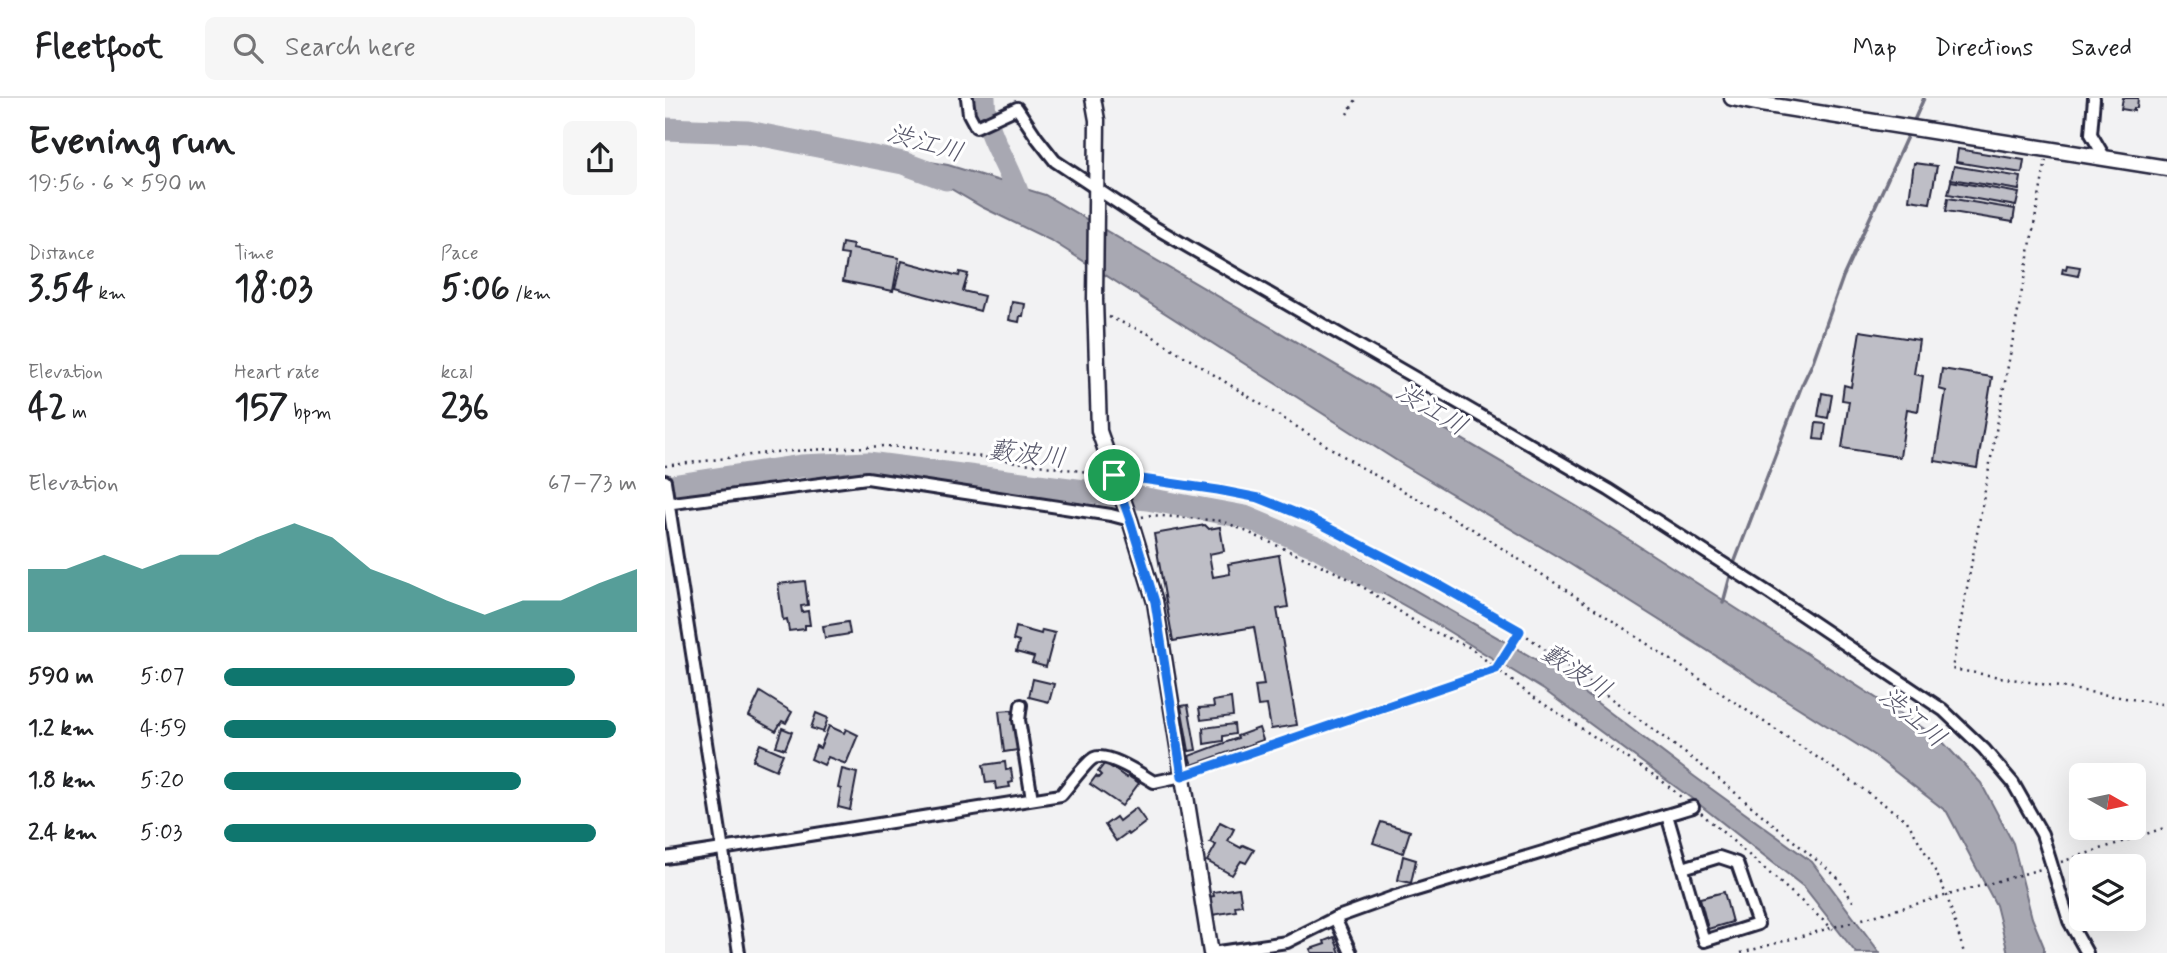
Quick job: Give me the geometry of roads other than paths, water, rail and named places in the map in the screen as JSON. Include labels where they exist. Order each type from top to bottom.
[{"type":"street","points":[[967,98],[969,114],[976,127],[1017,108],[1055,161],[1095,192],[1609,490],[1943,710],[1984,749],[2013,783],[2042,834],[2069,922],[2087,953]]},
{"type":"street","points":[[1093,98],[1097,120],[1095,307],[1099,431],[1155,602],[1212,953],[1287,942],[1335,918],[1409,892],[1693,807]]},
{"type":"street","points":[[1732,98],[2167,168]]},
{"type":"street","points":[[2094,98],[2091,134],[2105,158]]},
{"type":"street","points":[[667,504],[867,478],[1111,515],[1128,515]]},
{"type":"street","points":[[665,481],[739,953]]},
{"type":"street","points":[[1021,705],[1019,720],[1032,799]]},
{"type":"street","points":[[665,858],[1061,795],[1094,758],[1103,757],[1118,762],[1154,782],[1182,776]]},
{"type":"street","points":[[1667,815],[1704,942],[1758,924],[1737,863],[1719,857],[1683,868]]},
{"type":"street","points":[[1335,918],[1351,953]]},
{"type":"waterway","points":[[984,98],[993,139],[1020,202]]},
{"type":"waterway","points":[[1912,125],[1924,98]]},
{"type":"waterway","name":"渋江川","points":[[665,129],[748,132],[903,163],[946,179]]},
{"type":"waterway","points":[[1733,566],[1843,277],[1909,132]]},
{"type":"waterway","name":"藪波川","points":[[665,487],[801,466],[868,463],[1147,499],[1245,517],[1319,548],[1379,582]]},
{"type":"waterway","points":[[1723,603],[1731,573]]}]
